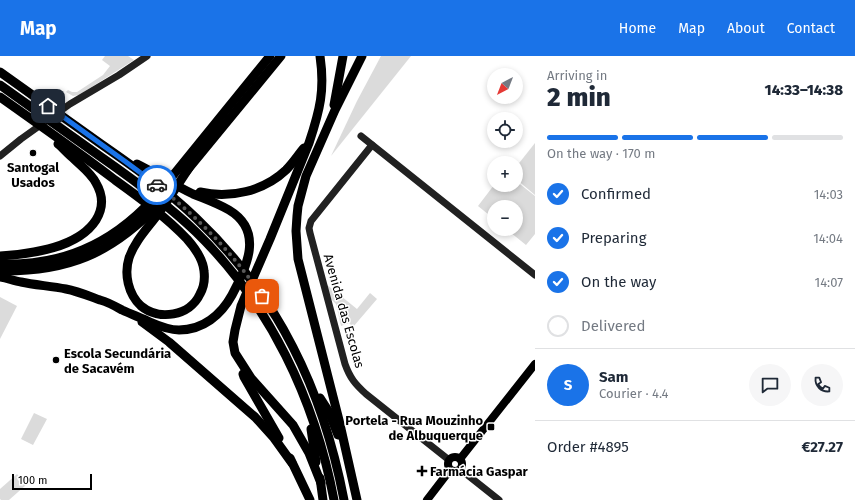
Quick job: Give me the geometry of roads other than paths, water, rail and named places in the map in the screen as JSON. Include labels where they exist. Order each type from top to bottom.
[{"type":"highway","points":[[0,264],[30,263],[62,257],[88,248],[119,230],[159,193],[269,56]]},
{"type":"highway","points":[[0,271],[45,269],[74,262],[98,252],[123,236],[165,198],[281,56]]},
{"type":"highway","points":[[320,56],[322,79],[320,108],[309,143],[241,306],[233,342],[235,353],[250,378],[293,425],[309,453],[321,483]]},
{"type":"highway","points":[[332,117],[344,56]]},
{"type":"highway","points":[[357,500],[339,420],[298,259],[296,241],[297,216],[306,176],[332,117],[362,56]]},
{"type":"highway","points":[[0,72],[107,148],[183,206],[231,255],[262,296],[291,344],[329,412],[348,463]]},
{"type":"highway","points":[[0,85],[134,180],[159,200],[197,233],[227,267],[258,308],[282,348],[297,379],[308,406],[320,445],[334,500]]},
{"type":"highway","points":[[0,97],[87,158],[136,195],[169,222],[193,246],[202,261],[205,274],[199,297],[187,309],[178,313],[168,315],[158,314],[141,306],[136,300],[128,284],[127,267],[131,253],[140,238],[156,218],[189,168]]},
{"type":"highway","points":[[0,256],[16,255],[52,248],[74,240],[92,227],[100,213],[102,199],[96,181],[38,124]]},
{"type":"highway","points":[[183,189],[216,194],[231,194],[259,188],[286,170],[309,143]]},
{"type":"highway","points":[[0,277],[66,289],[102,300],[133,315],[171,329],[180,330],[199,326],[216,316],[223,309],[242,275],[249,252],[248,230],[241,219],[221,205],[183,189],[107,148]]},
{"type":"highway","points":[[133,315],[169,342],[255,417],[274,438],[292,463]]},
{"type":"highway","points":[[240,362],[244,377],[274,428],[310,500]]},
{"type":"highway","points":[[307,375],[329,437],[341,481],[344,500]]},
{"type":"highway","points":[[308,406],[323,500]]},
{"type":"main road","points":[[460,459],[535,364]]},
{"type":"main road","points":[[450,470],[448,466],[449,460],[454,457],[460,459]]},
{"type":"main road","points":[[450,470],[456,472],[460,469],[462,462],[460,459]]},
{"type":"main road","points":[[427,500],[450,470]]},
{"type":"street","points":[[0,156],[70,104],[147,56]]},
{"type":"street","points":[[361,136],[535,275]]},
{"type":"street","name":"Avenida das Escolas","points":[[372,145],[311,221],[309,228],[310,233],[339,345],[347,370],[353,382],[449,460]]},
{"type":"street","points":[[460,469],[499,500]]},
{"type":"place","name":"Santogal Usados","points":[[33,153]]},
{"type":"place","name":"Escola Secundária de Sacavém","points":[[56,360]]},
{"type":"place","name":"Portela - Rua Mouzinho de Albuquerque","points":[[491,427]]},
{"type":"place","name":"Farmácia Gaspar","points":[[422,471]]}]
